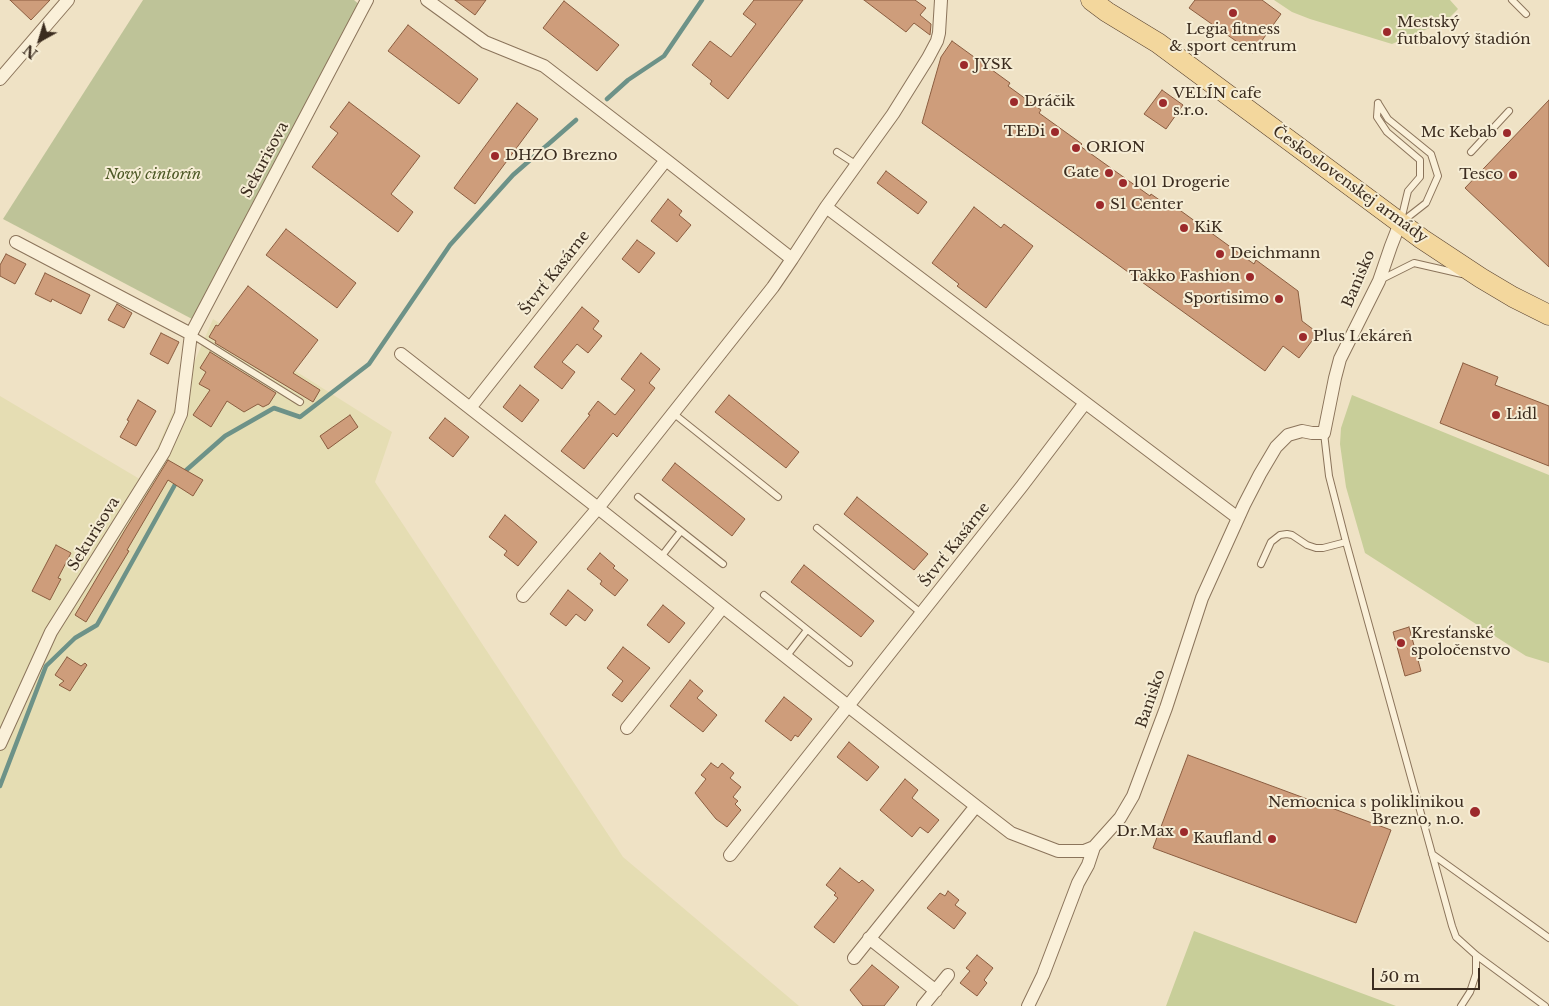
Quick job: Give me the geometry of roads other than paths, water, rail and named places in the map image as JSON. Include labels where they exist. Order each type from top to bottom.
[{"type":"main road","name":"Československej armády","points":[[1091,0],[1158,43],[1400,223],[1481,278],[1549,315]]},
{"type":"main road","name":"Československej armády","points":[[1111,0],[1158,43]]},
{"type":"street","points":[[0,79],[68,0]]},
{"type":"street","name":"Sekurisova","points":[[0,744],[51,632],[164,452],[181,414],[192,334],[367,0]]},
{"type":"street","points":[[427,0],[485,42],[544,66],[792,259]]},
{"type":"street","points":[[523,596],[598,508],[773,287],[826,207],[893,114],[928,58],[939,33],[941,0]]},
{"type":"street","name":"Štvrť Kasárne","points":[[470,408],[666,160]]},
{"type":"street","points":[[826,207],[1238,518]]},
{"type":"street","name":"Banisko","points":[[1028,1006],[1043,975],[1078,883],[1088,865],[1094,847],[1120,818],[1133,796],[1166,708],[1202,598],[1260,474],[1276,447],[1288,435],[1302,430],[1312,433],[1324,433],[1334,378],[1340,360],[1379,281],[1390,246],[1400,223]]},
{"type":"street","points":[[16,242],[192,334]]},
{"type":"street","points":[[401,354],[1010,833],[1058,851],[1084,851],[1094,847]]},
{"type":"street","name":"Štvrť Kasárne","points":[[730,854],[1022,486],[1085,403]]},
{"type":"street","points":[[627,728],[723,607]]},
{"type":"street","points":[[854,958],[976,806]]},
{"type":"street","points":[[869,938],[936,991]]},
{"type":"street","points":[[923,1006],[948,975]]},
{"type":"lane","points":[[1512,0],[1526,14]]},
{"type":"lane","points":[[1378,103],[1388,119],[1431,154],[1438,176],[1426,203],[1400,223],[1408,191],[1420,177],[1420,160],[1387,132],[1377,118],[1378,103]]},
{"type":"lane","points":[[1471,152],[1509,111]]},
{"type":"lane","points":[[837,152],[857,165]]},
{"type":"lane","points":[[1379,281],[1414,263],[1481,278]]},
{"type":"lane","points":[[192,334],[300,402]]},
{"type":"lane","points":[[673,413],[778,497]]},
{"type":"lane","name":"Banisko","points":[[1324,433],[1330,476],[1346,542],[1456,937],[1476,955],[1545,1006]]},
{"type":"lane","points":[[638,497],[723,564]]},
{"type":"lane","points":[[818,528],[921,613]]},
{"type":"lane","points":[[660,558],[682,531]]},
{"type":"lane","points":[[1261,564],[1271,542],[1280,535],[1292,535],[1307,545],[1316,548],[1346,542]]},
{"type":"lane","points":[[764,595],[849,664]]},
{"type":"lane","points":[[786,657],[807,630]]},
{"type":"lane","points":[[1432,854],[1549,938]]},
{"type":"lane","points":[[1460,1006],[1470,992],[1476,974],[1476,955]]},
{"type":"waterway","points":[[607,99],[628,80],[664,56],[702,0]]},
{"type":"waterway","points":[[183,473],[225,436],[274,408],[300,417],[369,364],[450,245],[513,175],[576,120]]},
{"type":"waterway","points":[[0,786],[46,666],[75,638],[97,625],[177,481]]},
{"type":"place","name":"Legia fitness & sport centrum","points":[[1233,13]]},
{"type":"place","name":"Mestský futbalový štadión","points":[[1387,32]]},
{"type":"place","name":"JYSK","points":[[964,65]]},
{"type":"place","name":"Dráčik","points":[[1014,102]]},
{"type":"place","name":"VELÍN cafe s.r.o.","points":[[1163,103]]},
{"type":"place","name":"TEDi","points":[[1055,132]]},
{"type":"place","name":"Mc Kebab","points":[[1507,133]]},
{"type":"place","name":"ORION","points":[[1076,148]]},
{"type":"place","name":"DHZO Brezno","points":[[495,156]]},
{"type":"place","name":"Gate","points":[[1109,173]]},
{"type":"place","name":"Tesco","points":[[1513,175]]},
{"type":"place","name":"101 Drogerie","points":[[1123,183]]},
{"type":"place","name":"S1 Center","points":[[1100,205]]},
{"type":"place","name":"KiK","points":[[1184,228]]},
{"type":"place","name":"Deichmann","points":[[1220,254]]},
{"type":"place","name":"Takko Fashion","points":[[1250,277]]},
{"type":"place","name":"Sportisimo","points":[[1279,299]]},
{"type":"place","name":"Plus Lekáreň","points":[[1303,337]]},
{"type":"place","name":"Lidl","points":[[1496,415]]},
{"type":"place","name":"Kresťanské spoločenstvo","points":[[1401,643]]},
{"type":"place","name":"Nemocnica s poliklinikou Brezno, n.o.","points":[[1475,812]]},
{"type":"place","name":"Dr.Max","points":[[1184,832]]},
{"type":"place","name":"Kaufland","points":[[1272,839]]},
{"type":"park label","name":"Nový cintorín","points":[[153,175]]}]
